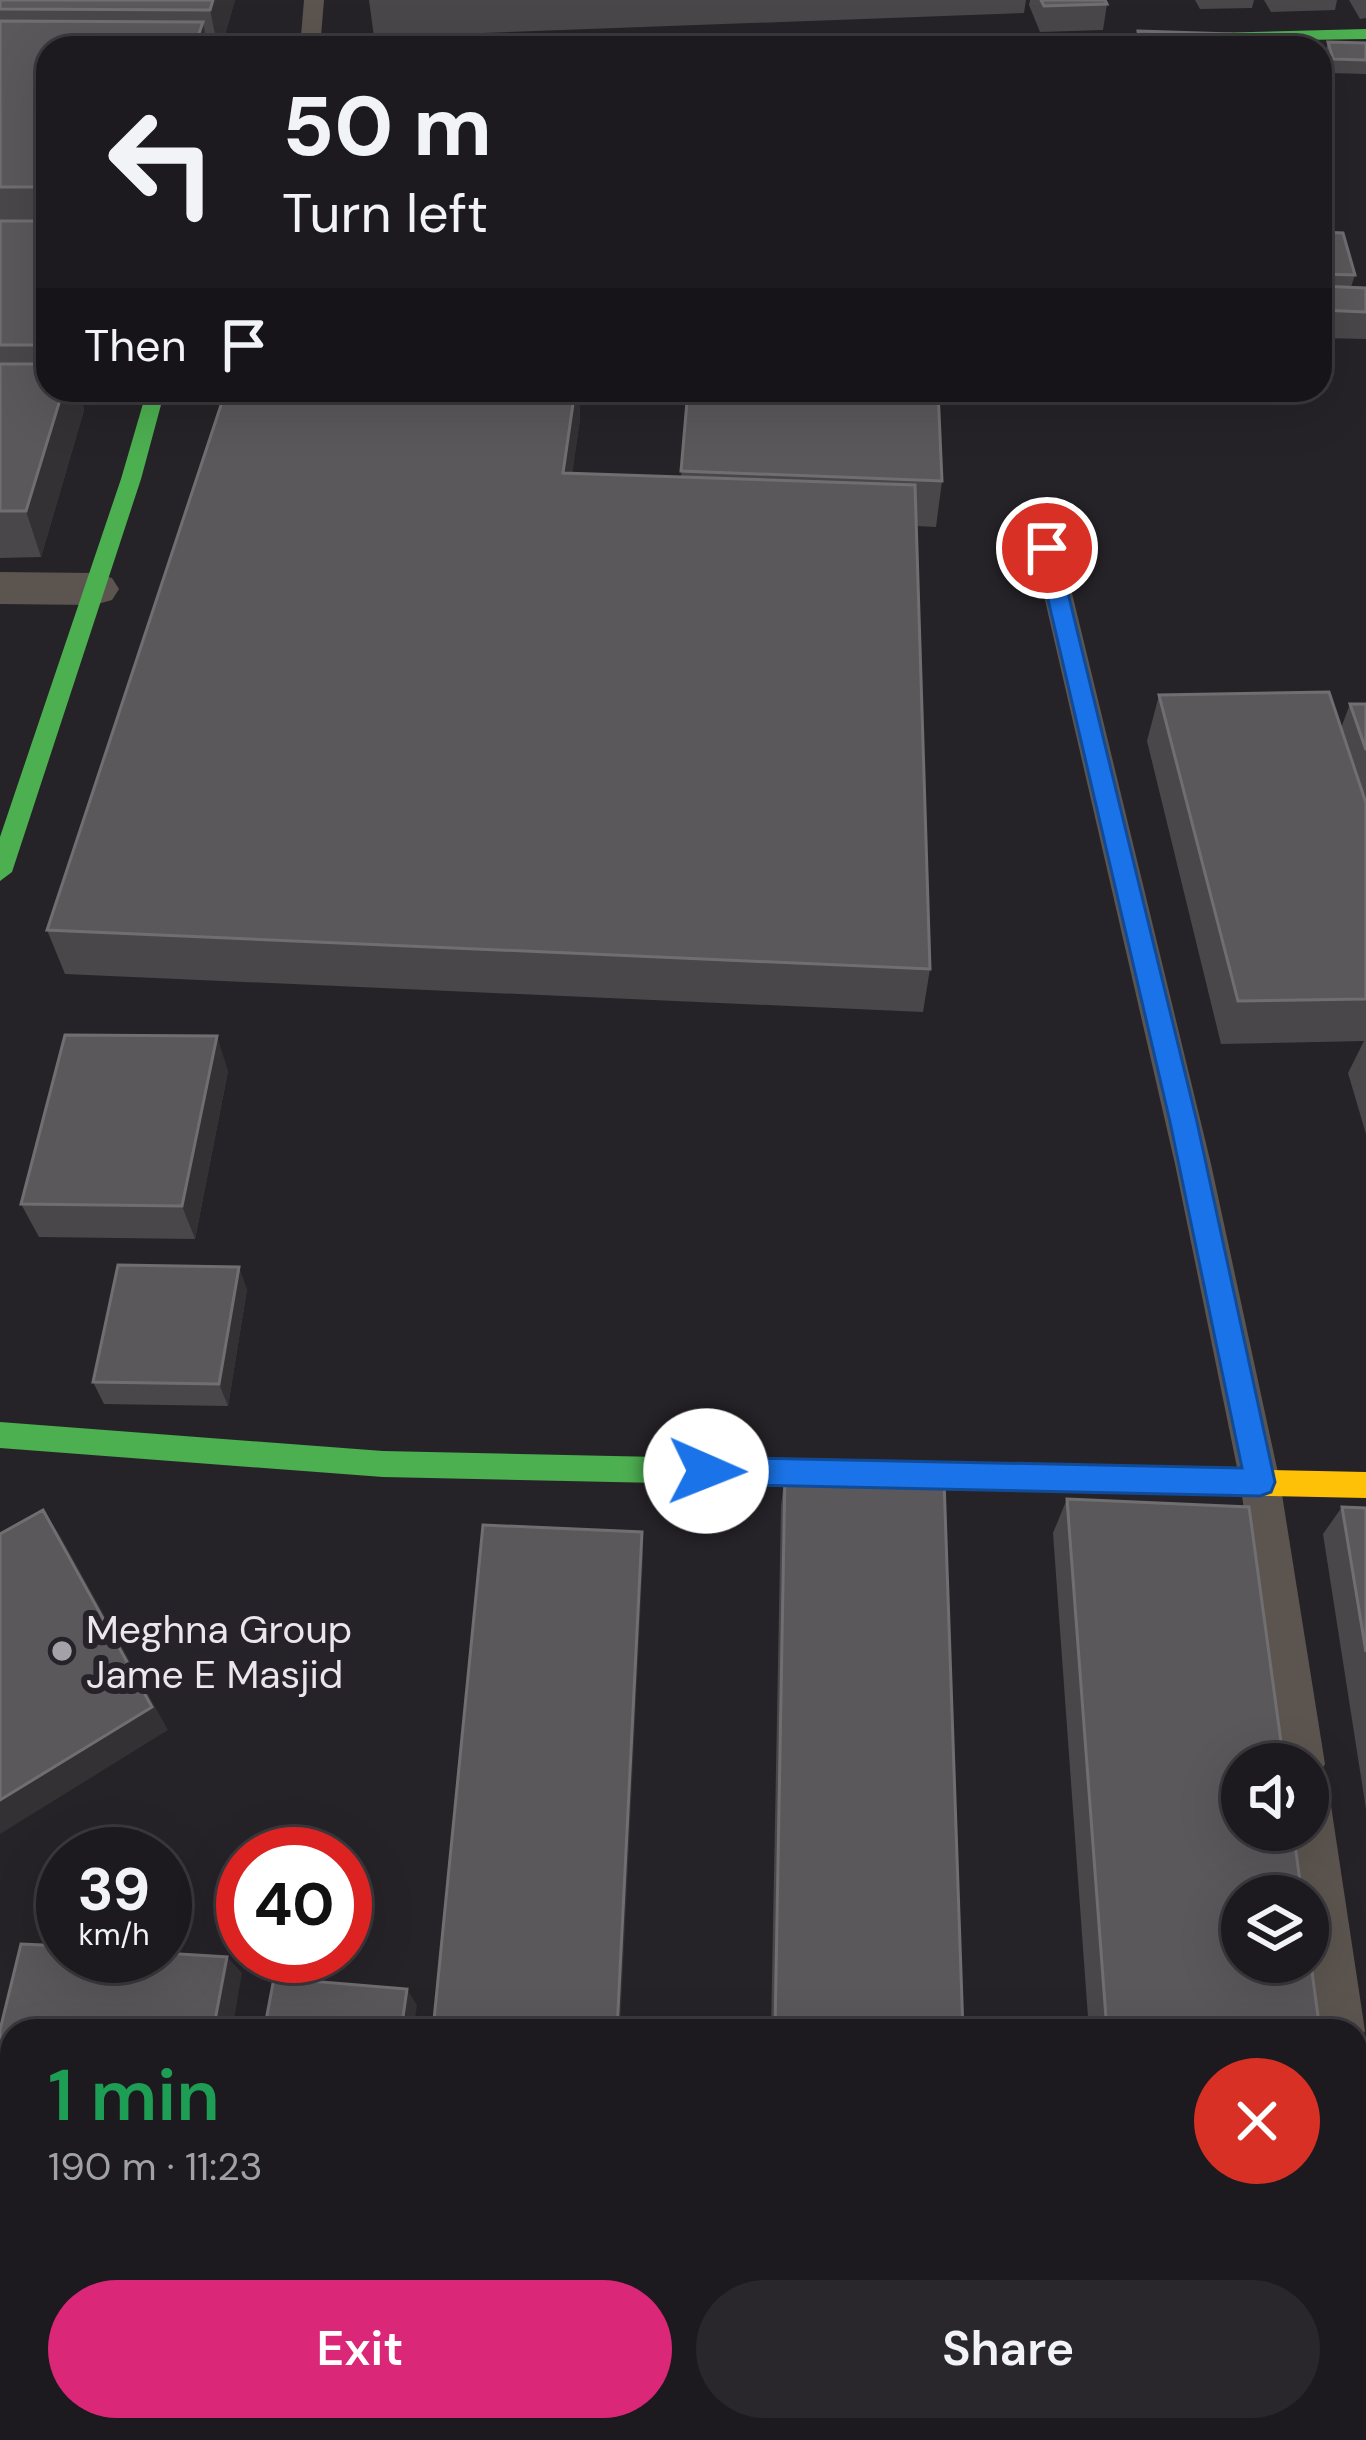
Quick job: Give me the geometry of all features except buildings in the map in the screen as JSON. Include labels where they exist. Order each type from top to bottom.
[{"type":"street","points":[[1137,36],[1366,34]]},
{"type":"street","points":[[0,872],[152,402]]},
{"type":"street","points":[[0,588],[94,590]]},
{"type":"street","points":[[0,1436],[382,1464],[1366,1485]]},
{"type":"lane","points":[[311,36],[314,0]]},
{"type":"lane","points":[[1047,548],[1193,1164],[1260,1482],[1300,1743]]},
{"type":"lane","points":[[1316,1851],[1340,2019]]},
{"type":"traffic: fast","points":[[1289,36],[1366,34]]},
{"type":"traffic: fast","points":[[0,872],[153,402]]},
{"type":"traffic: fast","points":[[0,1435],[383,1464],[987,1477]]},
{"type":"traffic: slow","points":[[987,1477],[1366,1485]]},
{"type":"place","name":"Meghna Group Jame E Masjid","points":[[62,1651]]},
{"type":"route","points":[[706,1471],[1260,1482],[1184,1122],[1047,548]]}]
